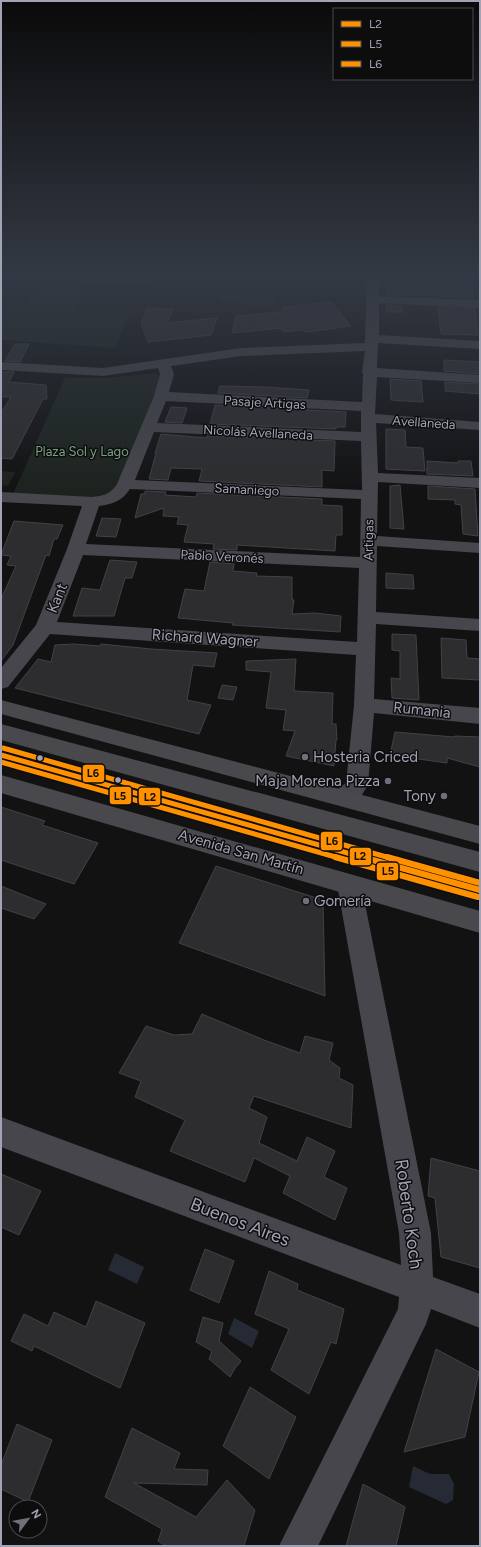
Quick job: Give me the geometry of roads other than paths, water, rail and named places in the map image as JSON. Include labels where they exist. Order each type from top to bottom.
[{"type":"main road","points":[[1,706],[331,811],[480,862]]},
{"type":"main road","points":[[1,732],[331,811],[480,835]]},
{"type":"main road","points":[[1,755],[480,890]]},
{"type":"main road","name":"Avenida San Martín","points":[[1,784],[480,922]]},
{"type":"main road","points":[[194,809],[209,806],[291,828],[304,827],[331,811]]},
{"type":"main road","points":[[331,811],[346,851],[349,884]]},
{"type":"street","points":[[1,372],[102,376],[244,357],[288,357],[353,349]]},
{"type":"street","name":"Artigas","points":[[331,811],[352,792],[357,785],[364,704],[370,495],[368,413],[371,349]]},
{"type":"street","points":[[1,366],[103,372],[165,367]]},
{"type":"street","points":[[1,497],[92,502],[103,501],[116,497],[121,492],[125,484],[161,396],[167,374],[165,367]]},
{"type":"street","points":[[369,372],[480,379]]},
{"type":"street","name":"Pasaje Artigas","points":[[161,396],[368,413]]},
{"type":"street","name":"Avellaneda","points":[[368,413],[480,426]]},
{"type":"street","name":"Nicolás Avellaneda","points":[[149,427],[368,437]]},
{"type":"street","points":[[370,477],[480,483]]},
{"type":"street","name":"Samaniego","points":[[125,484],[370,495]]},
{"type":"street","name":"Kant","points":[[1,682],[45,628],[76,549],[92,502]]},
{"type":"street","points":[[368,540],[480,548]]},
{"type":"street","name":"Pablo Veronés","points":[[76,549],[368,563]]},
{"type":"street","points":[[367,616],[480,625]]},
{"type":"street","name":"Richard Wagner","points":[[45,628],[365,649]]},
{"type":"street","name":"Rumania","points":[[364,704],[480,716]]},
{"type":"street","name":"Roberto Koch","points":[[298,1546],[414,1312],[417,1288],[418,1266],[415,1233],[349,884]]},
{"type":"street","name":"Buenos Aires","points":[[1,1132],[480,1311]]},
{"type":"place","name":"Hosteria Criced","points":[[305,757]]},
{"type":"place","name":"Maja Morena Pizza","points":[[388,781]]},
{"type":"place","name":"Tony","points":[[444,796]]},
{"type":"place","name":"Gomería","points":[[306,901]]},
{"type":"park label","name":"Plaza Sol y Lago","points":[[82,451]]}]
